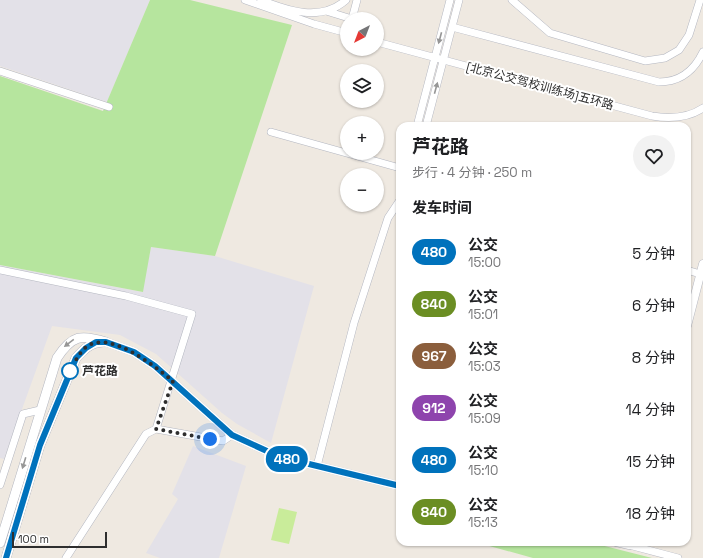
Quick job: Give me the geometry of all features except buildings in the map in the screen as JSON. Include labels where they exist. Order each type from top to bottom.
[{"type":"main road","points":[[0,543],[57,358],[64,346],[78,337],[90,337],[106,342]]},
{"type":"main road","points":[[6,558],[40,445],[76,358],[90,345],[106,342]]},
{"type":"street","points":[[245,0],[340,31]]},
{"type":"street","points":[[261,0],[291,12],[324,11],[332,9],[346,0]]},
{"type":"street","points":[[354,12],[357,0]]},
{"type":"street","points":[[418,122],[450,0]]},
{"type":"street","points":[[427,122],[459,0]]},
{"type":"street","points":[[512,0],[550,33],[645,61],[665,58],[679,50],[690,34],[700,0]]},
{"type":"street","points":[[324,11],[340,16]]},
{"type":"street","points":[[452,27],[659,82],[667,82],[684,75],[693,68],[703,52]]},
{"type":"street","name":"[北京公交驾校训练场]五环路","points":[[384,44],[652,116],[677,118],[690,115],[703,108]]},
{"type":"street","points":[[0,71],[109,108]]},
{"type":"street","points":[[271,132],[396,167]]},
{"type":"street","points":[[317,466],[356,316],[388,218],[396,206]]},
{"type":"street","points":[[691,310],[703,264]]},
{"type":"street","points":[[0,270],[126,296],[192,314],[173,381],[156,429]]},
{"type":"street","points":[[691,271],[700,274]]},
{"type":"street","points":[[106,342],[134,352],[173,381],[232,435],[280,457],[396,485]]},
{"type":"street","points":[[0,485],[23,414],[40,410]]},
{"type":"street","points":[[66,558],[146,434],[156,429],[223,441],[232,435]]},
{"type":"street","points":[[637,546],[678,558]]},
{"type":"shaded area","points":[[0,0],[150,0],[107,102],[0,66]]},
{"type":"shaded area","points":[[151,247],[215,256],[314,286],[271,443],[237,424],[222,413],[156,354],[120,335],[52,326],[4,459],[0,458],[0,265],[142,292]]},
{"type":"shaded area","points":[[193,446],[246,466],[219,558],[160,558],[146,553],[178,499],[172,494]]},
{"type":"green space","points":[[150,0],[190,0],[292,25],[215,256],[151,247],[143,292],[0,265],[0,76],[103,111]]},
{"type":"green space","points":[[279,508],[297,512],[289,544],[271,540]]},
{"type":"green space","points":[[490,546],[605,546],[652,558],[533,558]]},
{"type":"bus line","name":"480","points":[[6,558],[40,445],[76,358],[86,348],[96,342],[106,342],[134,352],[155,366],[232,435],[280,457],[396,485]]},
{"type":"place","name":"芦花路","points":[[70,371]]},
{"type":"route","points":[[70,371],[69,375],[76,358],[86,348],[96,342],[106,342],[134,352],[155,366],[173,381],[156,429],[210,439]]}]
